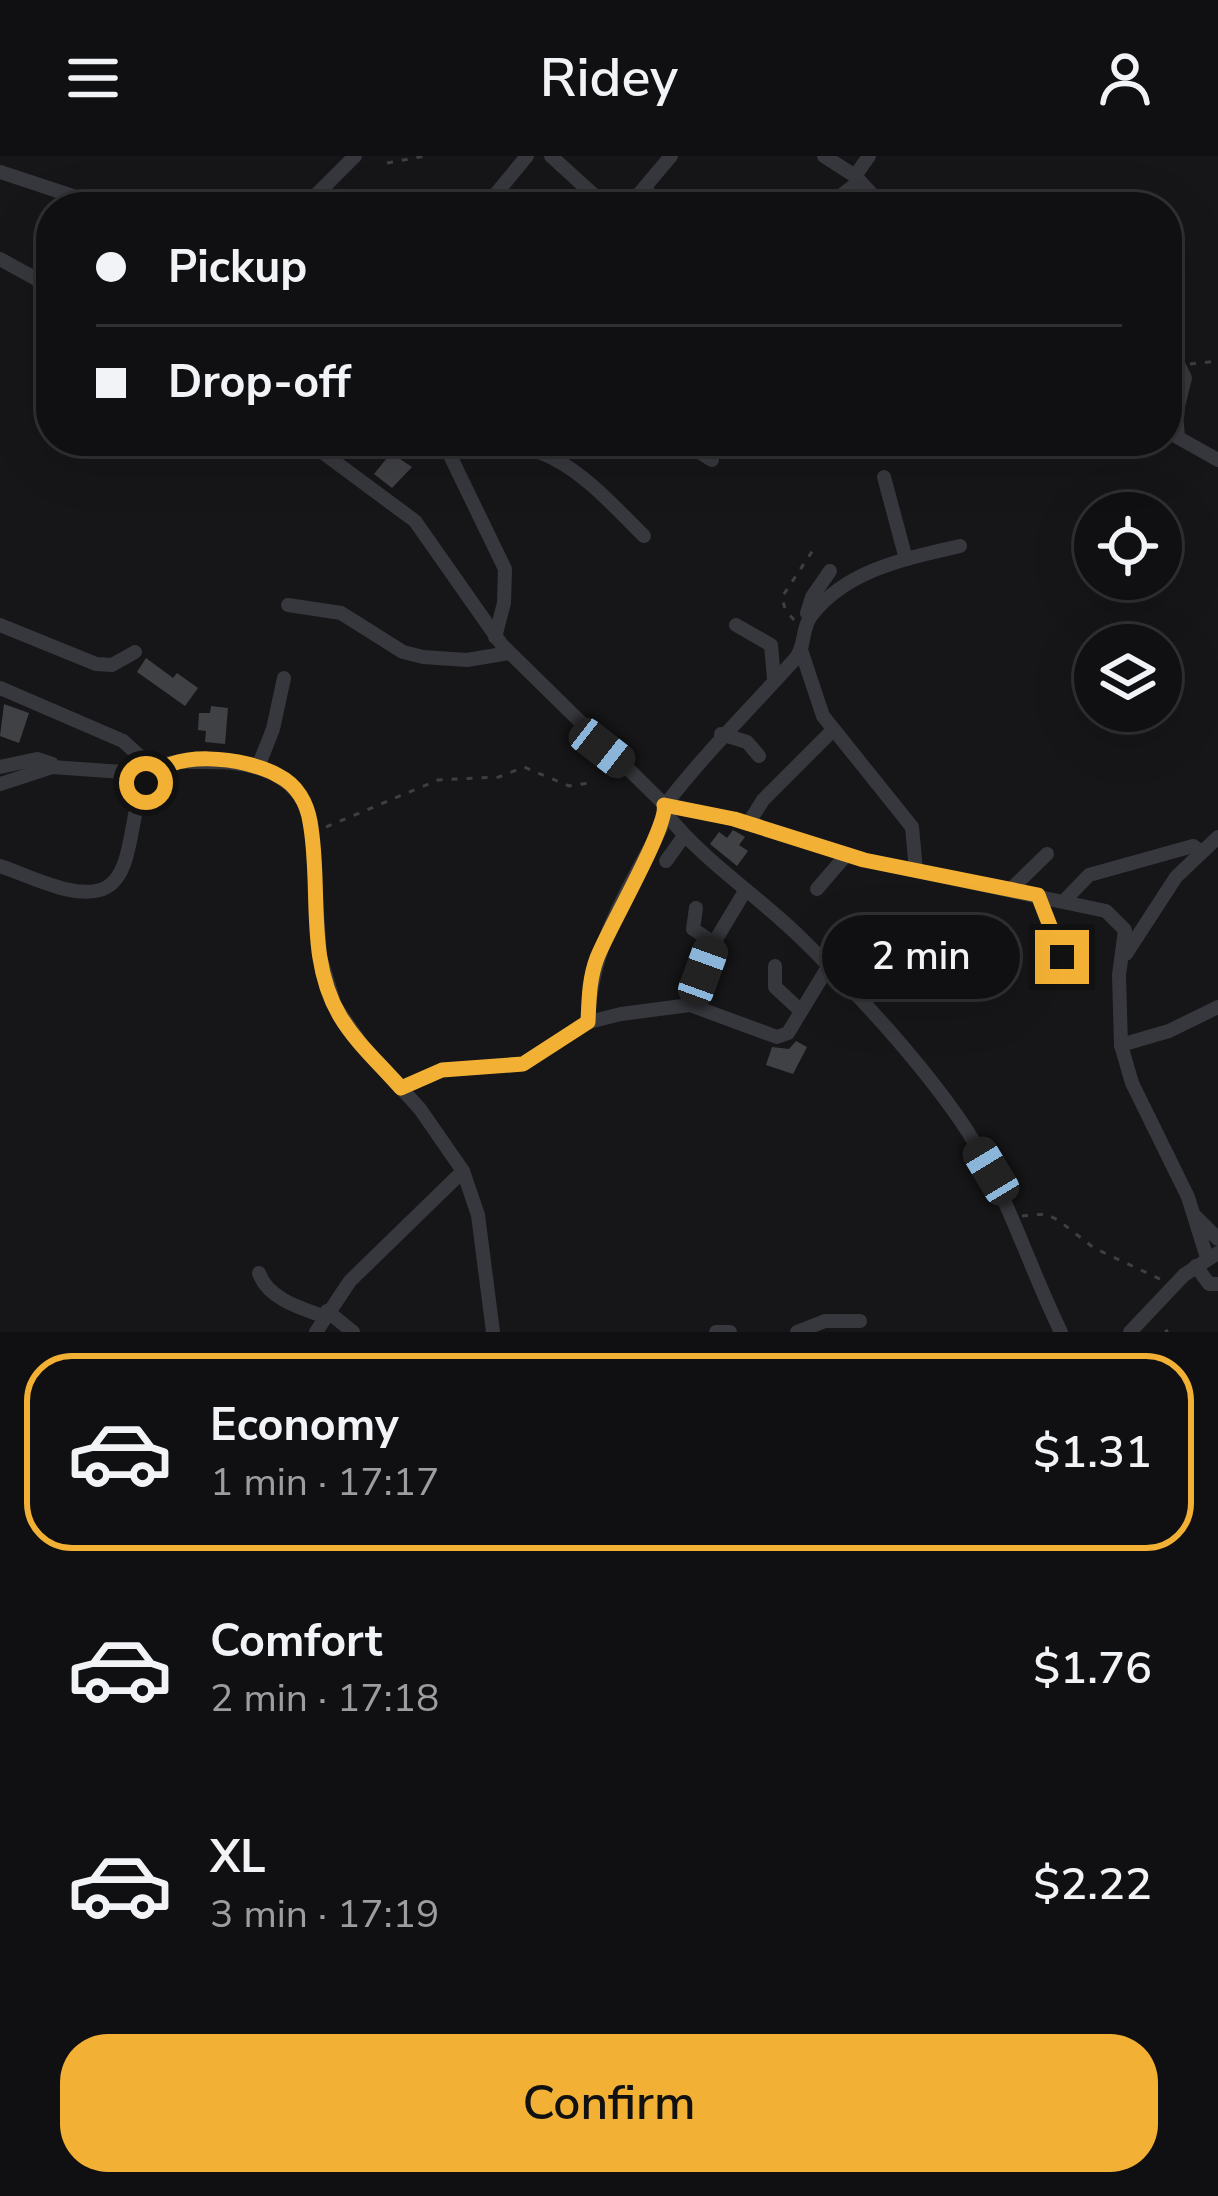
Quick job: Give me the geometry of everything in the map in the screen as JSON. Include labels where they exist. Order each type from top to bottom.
[{"type":"street","points":[[319,192],[355,156]]},
{"type":"street","points":[[497,192],[527,156]]},
{"type":"street","points":[[641,192],[671,156]]},
{"type":"street","points":[[824,156],[871,192]]},
{"type":"street","points":[[843,192],[858,178],[868,156]]},
{"type":"street","points":[[557,158],[592,192]]},
{"type":"street","points":[[0,172],[61,192]]},
{"type":"street","points":[[644,189],[648,192]]},
{"type":"street","points":[[0,259],[36,279]]},
{"type":"street","points":[[1182,440],[1218,460]]},
{"type":"street","points":[[327,456],[416,521],[509,653],[666,810],[700,856],[746,891],[828,968],[958,1117],[991,1171],[1060,1332]]},
{"type":"street","points":[[451,456],[505,569],[504,603],[495,637]]},
{"type":"street","points":[[563,456],[644,536]]},
{"type":"street","points":[[706,456],[712,460]]},
{"type":"street","points":[[884,477],[906,559]]},
{"type":"street","points":[[805,625],[854,580],[906,559],[960,546]]},
{"type":"street","points":[[830,571],[812,597],[801,650],[817,701],[833,730],[912,826],[916,870]]},
{"type":"street","points":[[288,605],[340,613],[403,652],[423,657],[467,660],[509,653]]},
{"type":"street","points":[[0,625],[96,664],[112,664],[135,652]]},
{"type":"street","points":[[736,625],[771,645],[774,680]]},
{"type":"street","points":[[588,1022],[589,985],[597,958],[666,810],[721,734],[801,650]]},
{"type":"street","points":[[258,767],[273,729],[284,678]]},
{"type":"street","points":[[0,688],[123,740],[153,772]]},
{"type":"street","points":[[748,824],[763,800],[833,730]]},
{"type":"street","points":[[721,734],[747,742],[759,756]]},
{"type":"street","points":[[0,767],[37,759],[56,767]]},
{"type":"street","points":[[0,784],[56,767],[153,772],[175,762],[258,767],[291,785],[307,806],[312,830],[320,956],[335,1006],[463,1171],[478,1215],[493,1332]]},
{"type":"street","points":[[0,866],[71,890],[109,886],[123,862],[153,772]]},
{"type":"street","points":[[666,810],[748,824],[847,854],[1106,911],[1117,919],[1125,930],[1121,1045],[1132,1083],[1192,1212],[1207,1259],[1209,1284],[1218,1284]]},
{"type":"street","points":[[666,861],[684,836]]},
{"type":"street","points":[[1122,962],[1160,897],[1218,836]]},
{"type":"street","points":[[1064,901],[1089,875],[1193,846],[1200,851]]},
{"type":"street","points":[[817,890],[847,854]]},
{"type":"street","points":[[1011,889],[1042,858],[1040,896],[1069,975]]},
{"type":"street","points":[[690,1005],[714,943],[746,891]]},
{"type":"street","points":[[696,908],[693,929],[714,943]]},
{"type":"street","points":[[775,966],[775,987],[802,1011]]},
{"type":"street","points":[[401,1088],[442,1070],[523,1064],[588,1022],[690,1005],[777,1037],[788,1033],[828,968]]},
{"type":"street","points":[[1121,1045],[1169,1031],[1218,1007]]},
{"type":"street","points":[[316,1332],[325,1313],[394,1237],[463,1171]]},
{"type":"street","points":[[1192,1212],[1218,1239]]},
{"type":"street","points":[[1130,1332],[1207,1259]]},
{"type":"street","points":[[259,1273],[262,1283],[276,1295],[325,1313],[353,1332]]},
{"type":"street","points":[[797,1332],[825,1321],[860,1321]]},
{"type":"street","points":[[716,1332],[730,1332]]},
{"type":"path","points":[[387,163],[425,156]]},
{"type":"path","points":[[1182,363],[1218,361]]},
{"type":"path","points":[[805,625],[785,609],[782,597],[818,544]]},
{"type":"path","points":[[312,830],[355,819],[408,790],[452,776],[499,777],[524,767],[569,786],[594,782]]},
{"type":"path","points":[[1011,1219],[1046,1214],[1094,1248],[1166,1281]]},
{"type":"building","points":[[389,456],[412,467],[392,488],[374,474]]},
{"type":"building","points":[[146,658],[173,678],[177,673],[198,688],[185,706],[137,672]]},
{"type":"building","points":[[4,704],[29,713],[19,743],[0,736]]},
{"type":"building","points":[[211,706],[228,708],[225,744],[205,742],[206,731],[198,730],[199,713],[210,713]]},
{"type":"building","points":[[733,830],[745,837],[739,845],[748,851],[737,866],[710,844],[719,832],[727,838]]},
{"type":"building","points":[[796,1041],[807,1047],[793,1074],[766,1065],[772,1047],[789,1049]]},
{"type":"route","points":[[146,783],[157,767],[215,761],[248,764],[291,785],[307,806],[314,843],[320,956],[335,1006],[401,1088],[442,1070],[523,1064],[588,1022],[589,985],[597,958],[661,828],[667,814],[664,805],[734,819],[864,860],[1038,895],[1062,957]]}]
